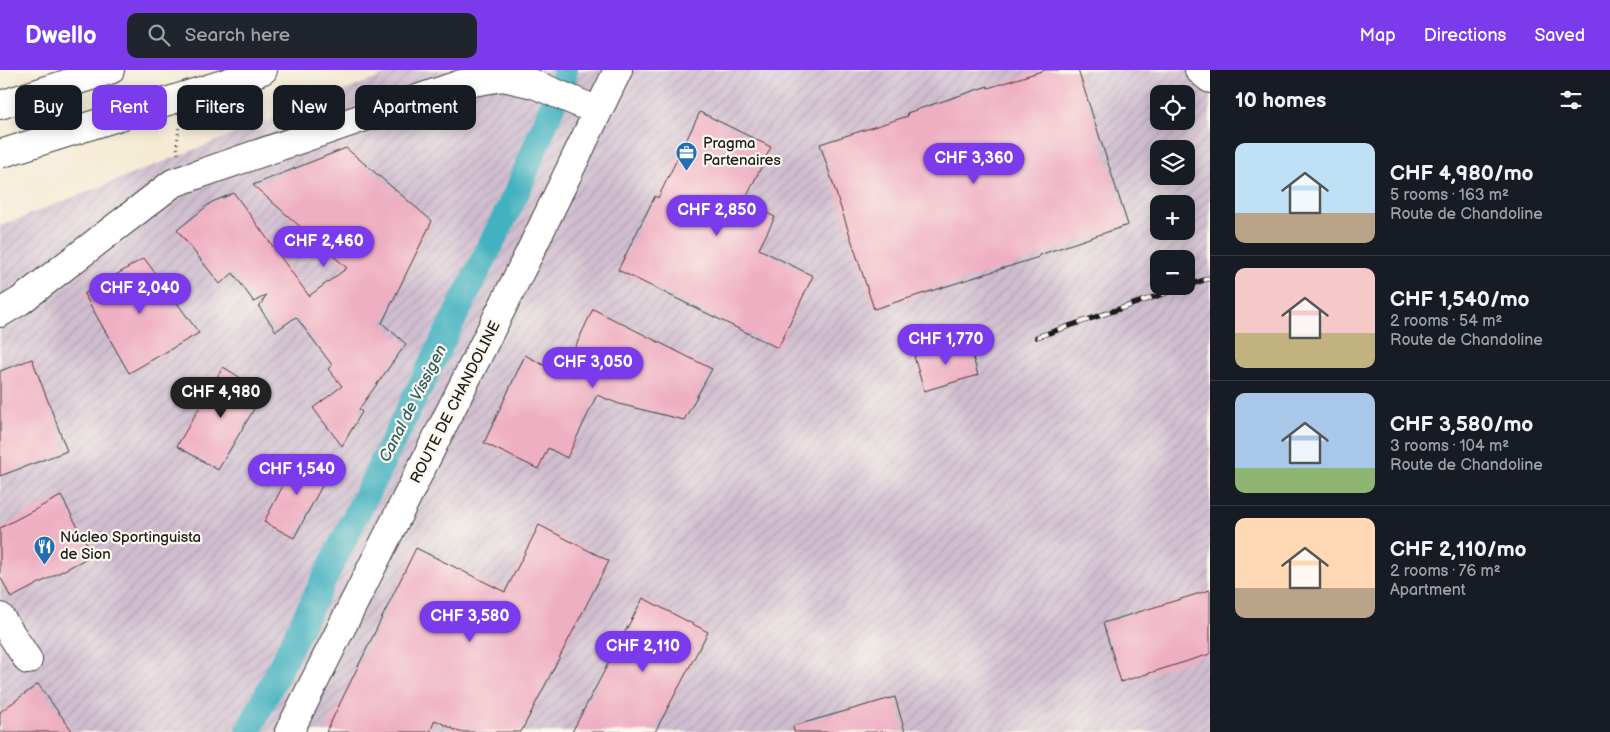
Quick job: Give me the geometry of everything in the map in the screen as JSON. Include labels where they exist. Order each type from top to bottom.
[{"type":"main road","points":[[0,105],[110,70]]},
{"type":"main road","name":"ROUTE DE CHANDOLINE","points":[[289,732],[525,261],[587,106],[618,70]]},
{"type":"main road","points":[[1199,70],[1210,79]]},
{"type":"main road","points":[[0,154],[254,73]]},
{"type":"main road","points":[[0,313],[20,301],[173,184],[461,84],[503,77],[534,84],[587,106]]},
{"type":"main road","points":[[0,617],[28,660]]},
{"type":"shaded area","points":[[397,70],[1210,70],[1210,732],[0,732],[0,226],[244,130],[263,130],[263,123],[273,119],[273,130],[345,130],[345,90],[355,87],[355,130],[476,130],[476,85],[359,85]]},
{"type":"pier","points":[[23,70],[46,70],[26,85],[15,85],[15,93],[0,104],[0,77]]},
{"type":"building","points":[[1045,70],[1078,70],[1128,225],[1039,255],[1039,257],[874,309],[820,144],[908,116],[907,113],[988,86],[988,88]]},
{"type":"building","points":[[700,112],[771,147],[744,202],[775,217],[759,249],[813,276],[778,348],[618,270],[655,196],[658,198]]},
{"type":"building","points":[[346,148],[432,221],[382,323],[406,344],[359,409],[362,412],[342,446],[313,408],[342,386],[328,369],[332,365],[296,317],[276,331],[259,307],[266,295],[254,302],[233,273],[220,284],[177,230],[212,202],[234,193],[309,296],[347,268],[253,185]]},
{"type":"building","points":[[144,258],[199,333],[129,373],[84,294]]},
{"type":"building","points":[[593,309],[712,369],[684,420],[619,404],[597,395],[567,458],[548,448],[538,469],[484,443],[525,355],[562,375]]},
{"type":"building","points":[[968,340],[978,375],[924,391],[914,356]]},
{"type":"building","points":[[32,359],[67,451],[0,476],[0,371]]},
{"type":"building","points":[[223,367],[264,392],[218,470],[177,446]]},
{"type":"building","points":[[299,455],[330,471],[294,538],[264,522]]},
{"type":"building","points":[[61,496],[93,555],[11,598],[0,576],[0,528]]},
{"type":"building","points":[[539,525],[609,561],[521,732],[459,732],[435,720],[430,732],[326,732],[416,548],[505,592]]},
{"type":"building","points":[[1210,590],[1210,654],[1121,682],[1103,623]]},
{"type":"building","points":[[643,598],[708,632],[655,732],[572,732]]},
{"type":"building","points":[[38,684],[73,732],[0,732],[0,712]]},
{"type":"building","points":[[895,697],[905,732],[794,732],[793,726]]},
{"type":"waterway","name":"Canal de Vissigen","points":[[248,732],[517,192],[564,77],[565,70]]},
{"type":"railway","points":[[1037,337],[1210,278]]},
{"type":"place","name":"Pragma Partenaires","points":[[687,171]]},
{"type":"place","name":"Núcleo Sportinguista de Sion","points":[[44,565]]}]
